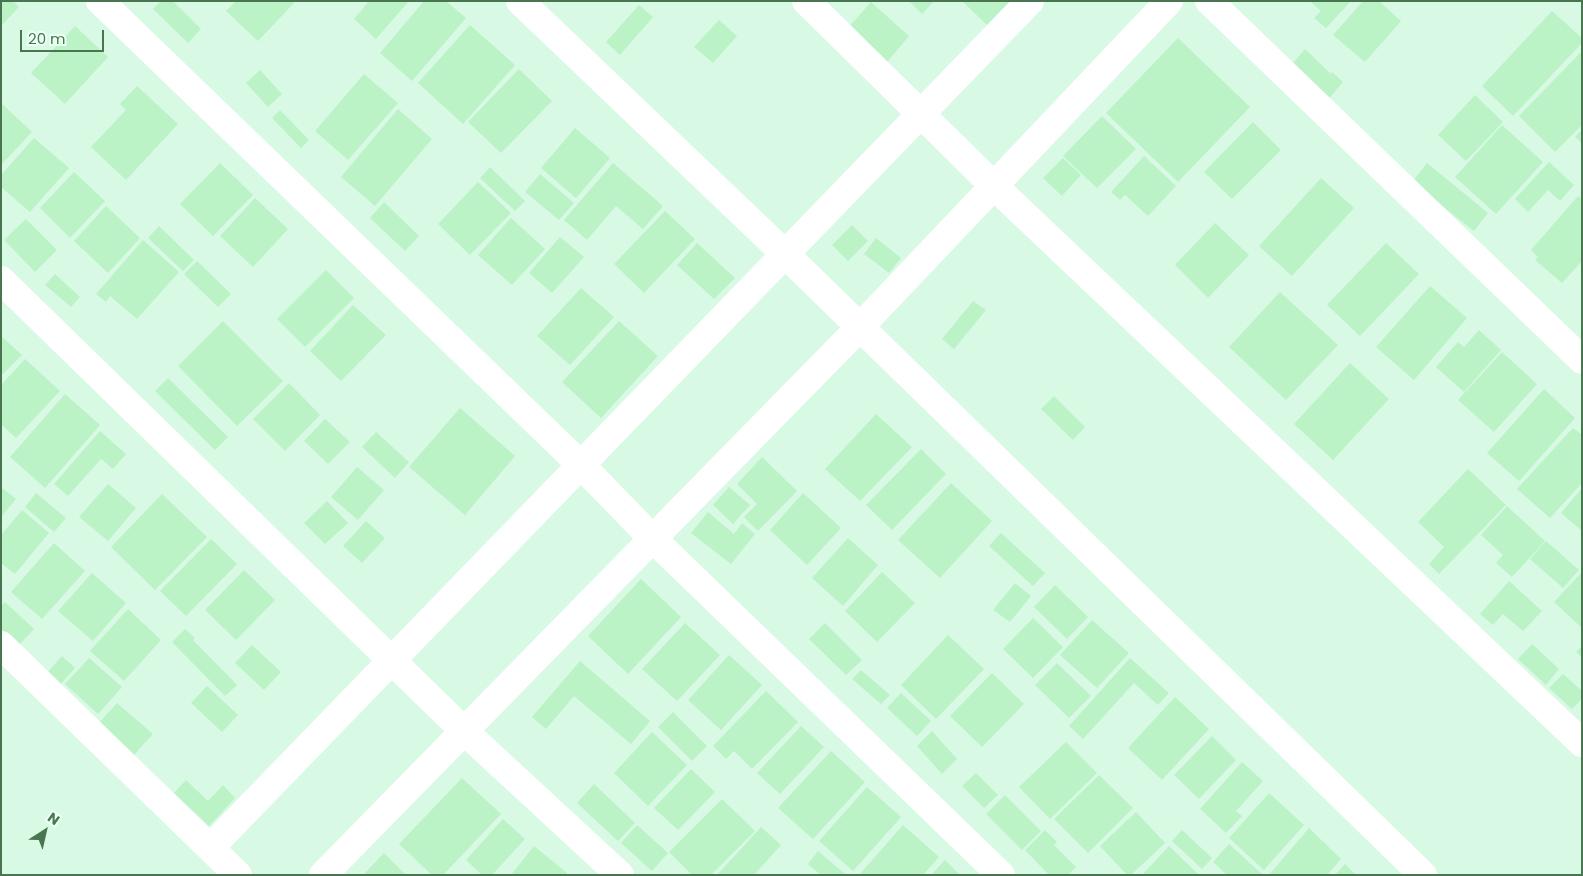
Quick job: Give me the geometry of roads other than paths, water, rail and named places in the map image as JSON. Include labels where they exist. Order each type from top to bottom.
[{"type":"street","points":[[100,1],[581,465],[652,538],[1001,875]]},
{"type":"street","points":[[520,1],[786,255],[1423,875]]},
{"type":"street","points":[[806,1],[993,185],[1582,743]]},
{"type":"street","points":[[210,848],[1030,1]]},
{"type":"street","points":[[323,875],[860,327],[1169,1]]},
{"type":"street","points":[[1209,1],[1582,360]]},
{"type":"street","points":[[1,280],[463,730],[620,875]]},
{"type":"street","points":[[1,645],[238,875]]}]
